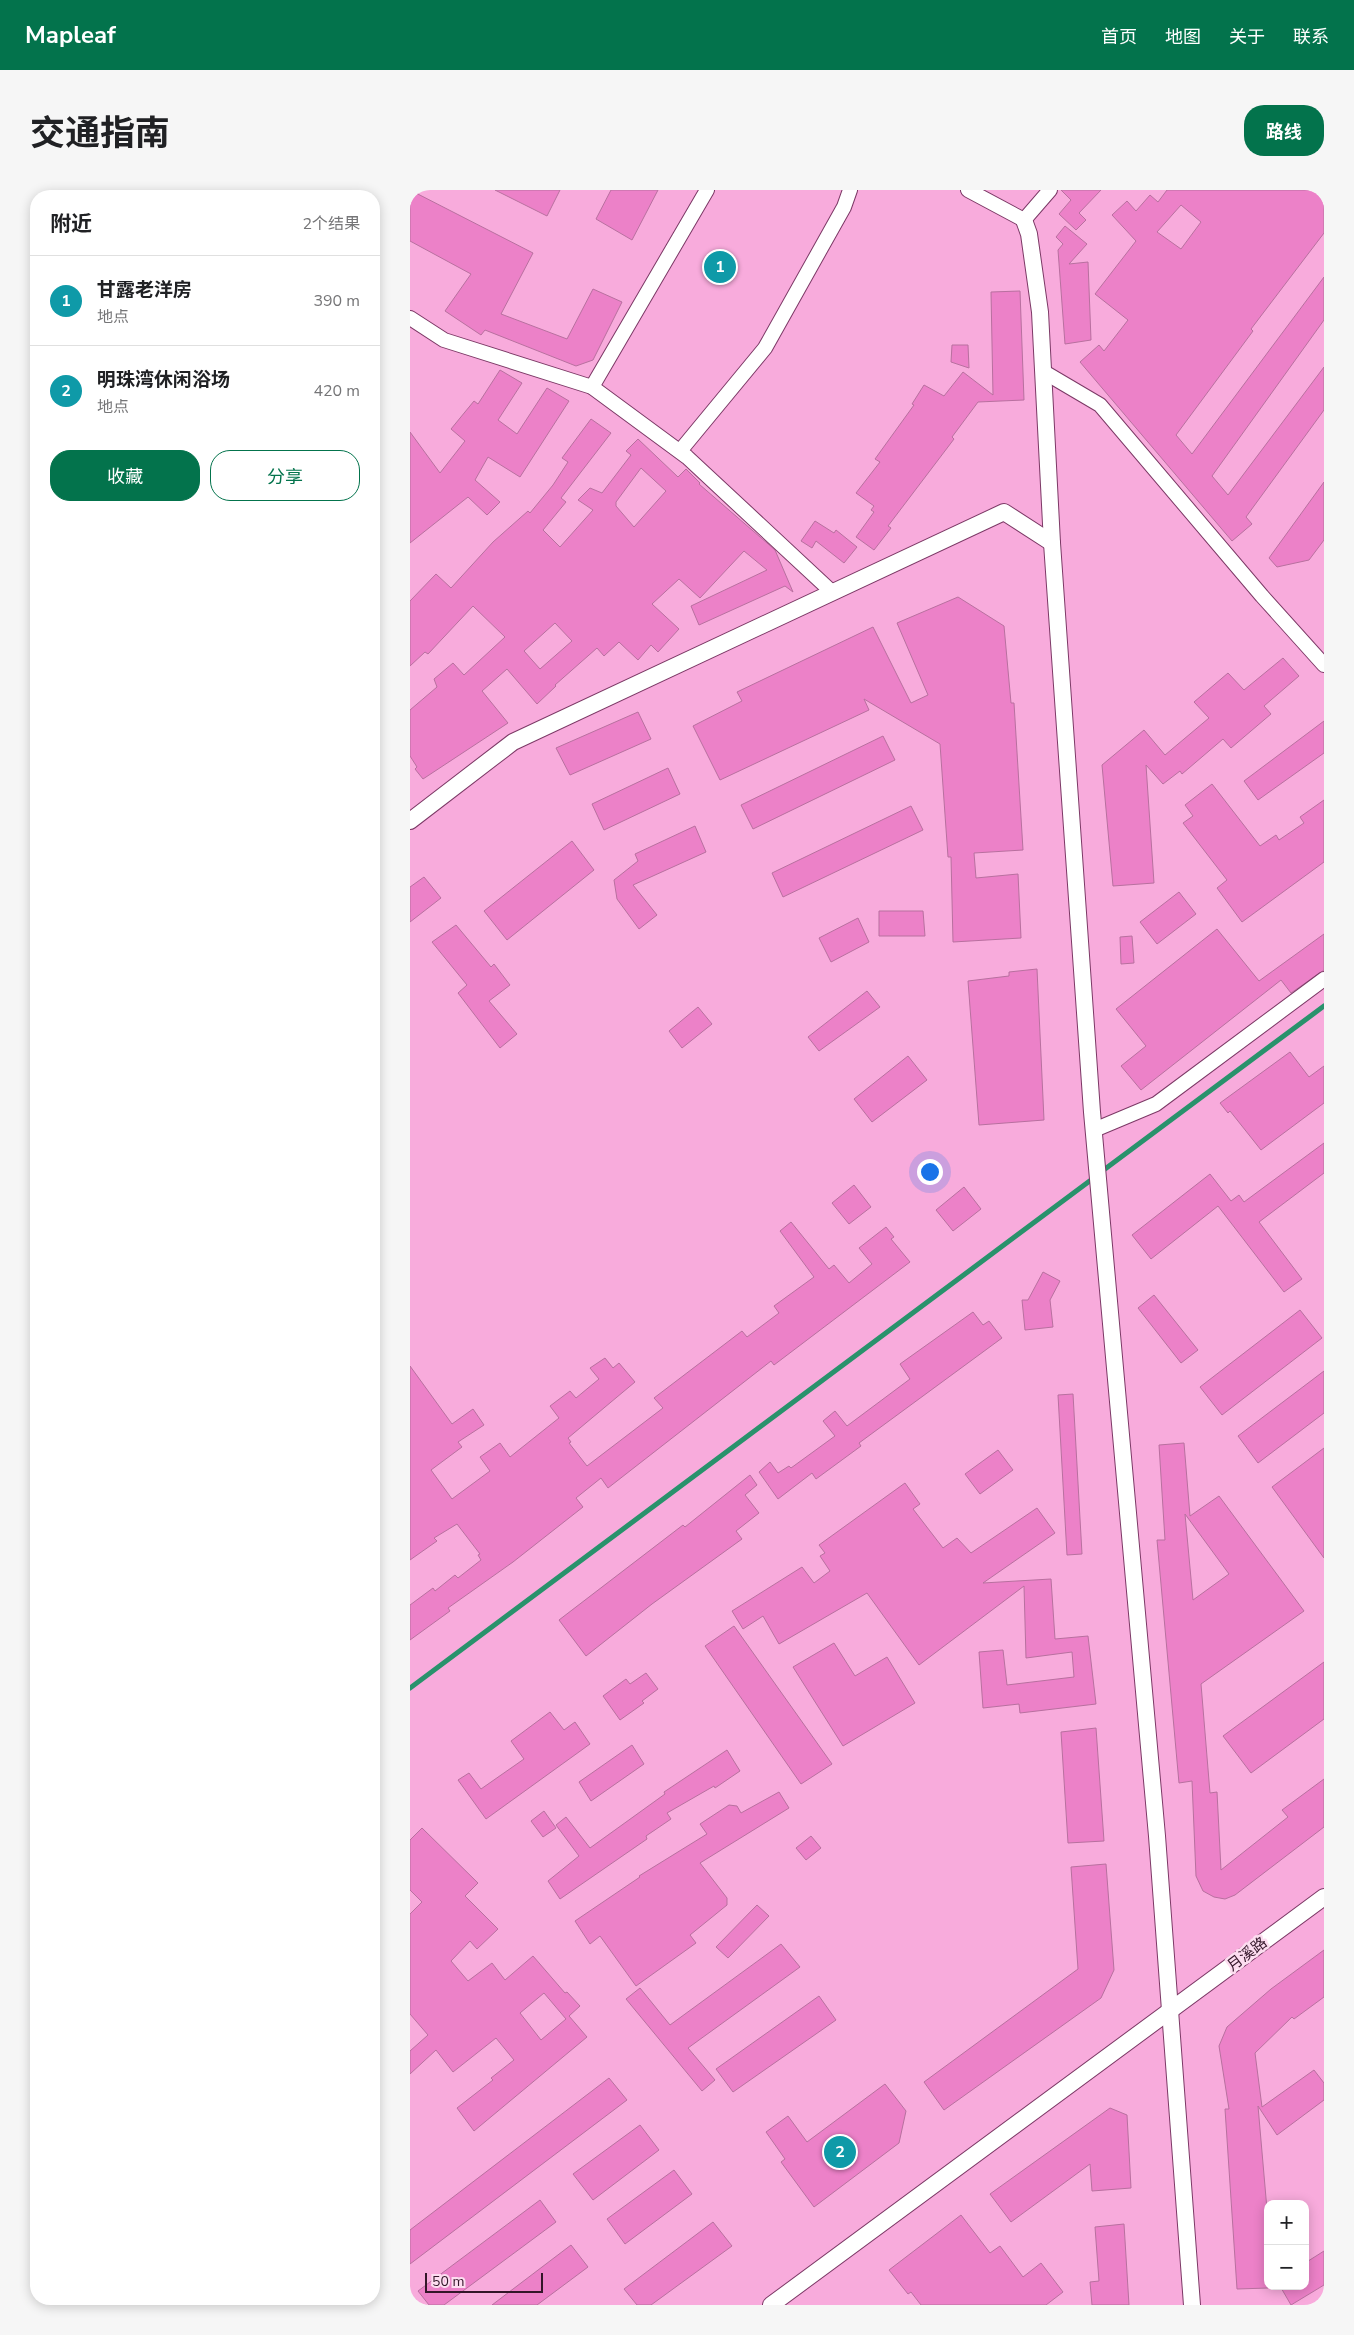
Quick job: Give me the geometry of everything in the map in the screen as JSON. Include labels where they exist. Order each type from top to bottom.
[{"type":"street","points":[[592,387],[707,190]]},
{"type":"street","points":[[680,451],[765,348],[844,206],[850,190]]},
{"type":"street","points":[[968,190],[1024,220],[1029,234],[1040,312],[1052,544],[1094,1130],[1157,1836],[1192,2305]]},
{"type":"street","points":[[1024,220],[1050,190]]},
{"type":"street","points":[[410,318],[444,340],[592,387],[680,451],[832,592]]},
{"type":"street","points":[[1044,372],[1100,404],[1262,596],[1324,665]]},
{"type":"street","points":[[410,820],[513,742],[1004,512],[1052,544]]},
{"type":"street","points":[[1094,1130],[1156,1104],[1324,979]]},
{"type":"street","name":"月溪路","points":[[771,2305],[1324,1897]]},
{"type":"building","points":[[410,190],[533,253],[501,314],[567,339],[593,289],[622,302],[593,360],[576,366],[485,330],[481,335],[445,311],[471,274],[410,241]]},
{"type":"building","points":[[495,190],[560,190],[547,216]]},
{"type":"building","points":[[611,190],[658,190],[632,240],[596,219]]},
{"type":"building","points":[[1061,190],[1101,190],[1079,213],[1086,220],[1076,230],[1059,214],[1071,200]]},
{"type":"building","points":[[1167,190],[1324,190],[1324,233],[1251,329],[1253,331],[1176,435],[1192,454],[1324,277],[1324,320],[1212,476],[1228,495],[1324,367],[1324,410],[1246,517],[1252,524],[1232,541],[1080,362],[1099,345],[1104,351],[1128,320],[1095,294],[1136,241],[1112,215],[1127,201],[1136,211],[1150,195],[1158,202]],"holes":[[[1181,205],[1201,222],[1181,249],[1157,232]]]},
{"type":"building","points":[[1065,226],[1087,244],[1069,264],[1088,262],[1091,340],[1065,344],[1058,250],[1063,244],[1056,237]]},
{"type":"building","points":[[1020,291],[1024,400],[978,402],[952,437],[954,439],[888,526],[891,528],[874,550],[856,537],[874,512],[871,510],[874,506],[856,493],[880,462],[875,459],[914,405],[912,404],[924,385],[944,396],[963,372],[993,395],[991,292]]},
{"type":"building","points":[[952,345],[968,345],[969,368],[951,362]]},
{"type":"building","points":[[500,370],[522,383],[498,420],[517,434],[547,388],[569,401],[520,477],[488,457],[475,480],[500,502],[487,515],[468,497],[410,543],[410,432],[440,473],[465,441],[451,429],[474,401],[478,404]]},
{"type":"building","points":[[591,419],[611,433],[561,498],[566,502],[543,530],[560,547],[593,510],[578,500],[590,488],[602,493],[631,455],[626,451],[638,439],[678,477],[686,469],[699,484],[775,550],[793,592],[785,586],[699,625],[691,606],[767,570],[744,551],[700,598],[679,579],[652,604],[679,629],[658,652],[651,645],[638,660],[619,642],[604,656],[597,648],[555,685],[537,704],[507,669],[482,691],[508,723],[423,779],[415,769],[417,767],[410,756],[410,710],[437,687],[434,679],[453,663],[464,675],[505,637],[473,606],[428,654],[425,652],[410,666],[410,601],[436,574],[451,588],[493,542],[528,511],[530,513],[553,485],[568,462],[562,458]],"holes":[[[641,468],[666,491],[634,527],[616,506],[616,502]],[[555,623],[572,641],[540,669],[524,651]]]},
{"type":"building","points":[[1324,482],[1324,540],[1309,560],[1277,567],[1269,558]]},
{"type":"building","points":[[815,521],[834,533],[836,530],[857,547],[844,563],[816,541],[812,548],[801,541]]},
{"type":"building","points":[[958,597],[1004,626],[1011,703],[1014,703],[1023,850],[974,853],[976,878],[1018,874],[1021,938],[953,942],[951,857],[948,857],[940,744],[864,699],[869,710],[720,780],[693,726],[742,701],[737,692],[873,627],[911,703],[928,695],[897,623]]},
{"type":"building","points":[[1283,658],[1299,676],[1264,706],[1271,714],[1231,748],[1223,739],[1182,774],[1180,771],[1163,784],[1146,765],[1154,883],[1113,886],[1102,765],[1144,730],[1165,755],[1209,718],[1194,702],[1228,673],[1244,690]]},
{"type":"building","points":[[638,712],[651,739],[570,775],[556,748]]},
{"type":"building","points":[[1324,721],[1324,753],[1258,800],[1244,781]]},
{"type":"building","points":[[883,736],[895,760],[753,829],[741,805]]},
{"type":"building","points":[[668,768],[680,794],[604,830],[592,804]]},
{"type":"building","points":[[1212,784],[1260,846],[1276,835],[1279,840],[1304,823],[1300,817],[1324,800],[1324,862],[1242,922],[1217,888],[1227,880],[1183,823],[1193,816],[1185,805]]},
{"type":"building","points":[[911,806],[923,830],[783,897],[772,873]]},
{"type":"building","points":[[695,826],[706,852],[633,885],[657,915],[639,929],[617,899],[614,880],[638,861],[635,854]]},
{"type":"building","points":[[572,841],[594,870],[507,940],[484,911]]},
{"type":"building","points":[[424,877],[441,898],[410,922],[410,887]]},
{"type":"building","points":[[1179,892],[1196,914],[1157,944],[1140,922]]},
{"type":"building","points":[[879,911],[923,911],[925,936],[879,936]]},
{"type":"building","points":[[858,918],[869,942],[831,962],[819,938]]},
{"type":"building","points":[[456,925],[491,967],[494,964],[510,985],[489,1001],[517,1034],[500,1048],[458,993],[467,985],[432,942]]},
{"type":"building","points":[[1217,929],[1259,981],[1324,934],[1324,970],[1291,993],[1281,980],[1141,1090],[1121,1066],[1146,1046],[1116,1009]]},
{"type":"building","points":[[1132,936],[1134,963],[1121,964],[1120,937]]},
{"type":"building","points":[[1037,969],[1044,1120],[979,1125],[968,981],[1009,976],[1009,972]]},
{"type":"building","points":[[867,991],[880,1007],[819,1051],[808,1037]]},
{"type":"building","points":[[698,1007],[712,1024],[682,1048],[669,1031]]},
{"type":"building","points":[[1290,1052],[1309,1077],[1324,1066],[1324,1103],[1261,1150],[1230,1111],[1228,1113],[1220,1103]]},
{"type":"building","points":[[908,1056],[927,1080],[872,1122],[854,1099]]},
{"type":"building","points":[[1324,1143],[1324,1173],[1259,1222],[1302,1279],[1284,1292],[1218,1206],[1151,1259],[1132,1235],[1210,1174],[1231,1201],[1239,1195],[1244,1202]]},
{"type":"building","points":[[854,1185],[871,1207],[849,1224],[832,1203]]},
{"type":"building","points":[[964,1187],[981,1209],[953,1231],[936,1210]]},
{"type":"building","points":[[791,1222],[829,1269],[834,1265],[849,1283],[872,1264],[859,1248],[886,1227],[894,1237],[891,1239],[910,1262],[774,1365],[771,1361],[608,1488],[601,1478],[576,1498],[583,1507],[513,1562],[448,1608],[450,1611],[410,1640],[410,1605],[433,1588],[435,1591],[455,1575],[458,1578],[481,1560],[478,1555],[480,1554],[457,1524],[434,1538],[437,1541],[410,1560],[410,1366],[452,1424],[473,1409],[484,1425],[458,1442],[462,1447],[431,1470],[452,1499],[490,1471],[480,1457],[500,1443],[510,1457],[559,1418],[550,1406],[570,1391],[576,1398],[599,1379],[590,1368],[605,1358],[613,1368],[619,1363],[635,1382],[568,1438],[571,1442],[569,1443],[587,1466],[663,1408],[654,1398],[742,1331],[747,1337],[779,1313],[774,1306],[814,1277],[780,1231]]},
{"type":"building","points":[[1043,1272],[1060,1281],[1050,1300],[1053,1327],[1025,1330],[1022,1300],[1028,1300]]},
{"type":"building","points":[[1154,1295],[1198,1350],[1181,1363],[1138,1308]]},
{"type":"building","points":[[1300,1310],[1322,1338],[1222,1415],[1200,1387]]},
{"type":"building","points":[[973,1312],[983,1325],[989,1321],[1002,1338],[859,1443],[861,1446],[816,1479],[812,1473],[778,1499],[759,1472],[770,1462],[778,1473],[789,1466],[791,1468],[835,1436],[823,1421],[835,1411],[847,1426],[910,1379],[900,1364]]},
{"type":"building","points":[[1324,1371],[1324,1413],[1258,1463],[1238,1436]]},
{"type":"building","points":[[1073,1394],[1082,1554],[1067,1555],[1058,1395]]},
{"type":"building","points":[[1184,1443],[1190,1516],[1219,1496],[1304,1611],[1201,1684],[1210,1793],[1217,1792],[1221,1870],[1288,1817],[1282,1810],[1324,1779],[1324,1827],[1235,1895],[1225,1899],[1214,1897],[1203,1891],[1196,1876],[1192,1781],[1179,1783],[1157,1540],[1165,1540],[1159,1445]],"holes":[[[1185,1514],[1229,1574],[1193,1600]]]},
{"type":"building","points":[[1324,1448],[1324,1558],[1272,1487]]},
{"type":"building","points":[[998,1450],[1013,1470],[980,1494],[965,1474]]},
{"type":"building","points":[[750,1475],[757,1485],[745,1495],[759,1513],[736,1531],[742,1539],[652,1604],[586,1656],[559,1620],[683,1525],[685,1527]]},
{"type":"building","points":[[905,1483],[920,1504],[913,1509],[943,1548],[957,1538],[971,1553],[1037,1508],[1055,1533],[983,1583],[1051,1579],[1055,1639],[1088,1636],[1096,1704],[1020,1713],[1019,1704],[983,1708],[979,1652],[1003,1650],[1007,1685],[1074,1677],[1072,1652],[1026,1658],[1024,1586],[919,1665],[867,1593],[779,1644],[763,1616],[743,1629],[732,1611],[802,1567],[814,1583],[830,1571],[820,1556],[825,1553],[819,1545]]},
{"type":"building","points":[[734,1626],[832,1764],[801,1784],[705,1646]]},
{"type":"building","points":[[834,1643],[855,1676],[887,1657],[915,1703],[843,1746],[793,1667]]},
{"type":"building","points":[[1324,1662],[1324,1719],[1251,1773],[1223,1736]]},
{"type":"building","points":[[646,1673],[658,1689],[642,1701],[644,1703],[620,1720],[603,1696],[626,1679],[630,1684]]},
{"type":"building","points":[[550,1712],[564,1730],[575,1722],[590,1744],[486,1819],[458,1780],[469,1773],[481,1789],[524,1759],[511,1741]]},
{"type":"building","points":[[1096,1728],[1104,1841],[1068,1843],[1061,1732]]},
{"type":"building","points":[[632,1745],[644,1764],[591,1801],[579,1782]]},
{"type":"building","points":[[727,1750],[740,1771],[715,1788],[714,1786],[667,1813],[671,1819],[646,1836],[647,1839],[560,1899],[548,1881],[579,1856],[556,1825],[566,1817],[590,1848],[665,1794],[664,1792]]},
{"type":"building","points":[[779,1792],[789,1808],[700,1863],[727,1898],[727,1905],[690,1935],[696,1943],[636,1986],[600,1936],[590,1944],[575,1921],[639,1876],[707,1834],[700,1824],[729,1805],[737,1806],[741,1813]]},
{"type":"building","points":[[544,1811],[556,1828],[543,1837],[531,1821]]},
{"type":"building","points":[[422,1828],[478,1883],[465,1896],[498,1929],[477,1949],[470,1941],[451,1961],[468,1981],[492,1963],[505,1980],[533,1956],[565,1993],[567,1992],[580,2006],[569,2016],[587,2037],[474,2131],[457,2108],[493,2080],[491,2078],[514,2060],[496,2038],[453,2072],[436,2050],[410,2074],[410,2051],[428,2035],[410,2014],[410,1914],[422,1902],[410,1890],[410,1840]],"holes":[[[544,1993],[566,2019],[541,2040],[520,2013]]]},
{"type":"building","points":[[811,1836],[821,1848],[806,1860],[796,1848]]},
{"type":"building","points":[[1106,1864],[1114,1970],[1101,1998],[944,2110],[924,2082],[1078,1969],[1071,1867]]},
{"type":"building","points":[[757,1905],[769,1916],[728,1958],[716,1947]]},
{"type":"building","points":[[781,1944],[800,1967],[688,2048],[715,2080],[702,2091],[626,1999],[640,1988],[670,2025]]},
{"type":"building","points":[[1324,1950],[1324,1997],[1294,2019],[1292,2017],[1255,2053],[1262,2107],[1314,2070],[1324,2083],[1324,2100],[1277,2135],[1258,2106],[1266,2200],[1264,2200],[1264,2288],[1237,2289],[1225,2109],[1229,2109],[1219,2046],[1227,2027],[1271,1989]]},
{"type":"building","points":[[819,1996],[836,2020],[733,2092],[716,2069]]},
{"type":"building","points":[[609,2078],[627,2100],[410,2264],[410,2230]]},
{"type":"building","points":[[885,2084],[906,2111],[899,2143],[814,2207],[781,2162],[785,2159],[766,2132],[788,2116],[807,2142]]},
{"type":"building","points":[[1110,2108],[1127,2115],[1131,2188],[1092,2191],[1090,2164],[1011,2222],[990,2194]]},
{"type":"building","points":[[640,2125],[659,2150],[593,2200],[573,2174]]},
{"type":"building","points":[[674,2170],[692,2194],[625,2244],[607,2219]]},
{"type":"building","points":[[540,2200],[556,2222],[444,2305],[429,2305],[418,2291]]},
{"type":"building","points":[[961,2215],[990,2253],[1000,2246],[1023,2277],[1041,2263],[1063,2292],[1046,2305],[921,2305],[911,2292],[908,2294],[889,2270]]},
{"type":"building","points":[[713,2222],[732,2246],[651,2305],[637,2305],[624,2289]]},
{"type":"building","points":[[1124,2224],[1129,2305],[1092,2305],[1090,2282],[1099,2281],[1095,2227]]},
{"type":"building","points":[[571,2245],[588,2267],[537,2305],[492,2305]]},
{"type":"building","points":[[1324,2251],[1324,2285],[1291,2305],[1282,2290],[1309,2290],[1309,2260]]},
{"type":"waterway","points":[[1101,1172],[1324,1006]]},
{"type":"waterway","points":[[410,1688],[1095,1177]]},
{"type":"place","name":"甘露老洋房","points":[[720,267]]},
{"type":"place","name":"明珠湾休闲浴场","points":[[840,2152]]}]
